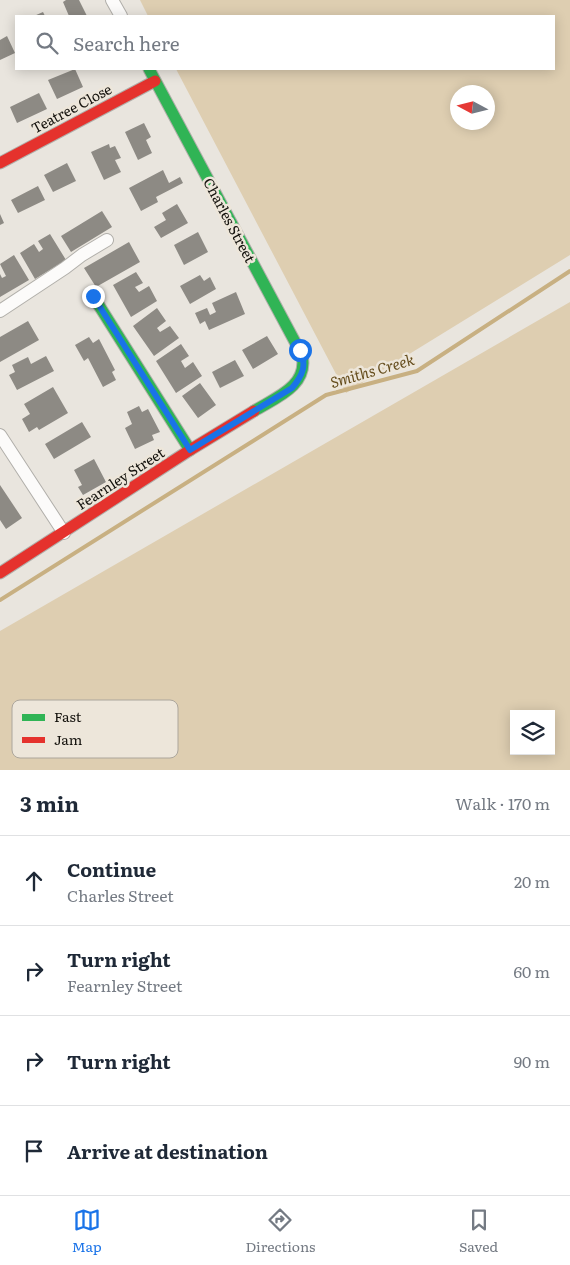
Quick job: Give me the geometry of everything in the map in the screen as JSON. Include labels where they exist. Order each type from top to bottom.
[{"type":"street","points":[[112,0],[120,15]]},
{"type":"street","name":"Charles Street","points":[[150,70],[300,350],[305,363],[303,372]]},
{"type":"street","name":"Teatree Close","points":[[0,163],[155,81]]},
{"type":"street","points":[[0,311],[66,268],[82,254],[107,240]]},
{"type":"street","points":[[93,296],[190,450]]},
{"type":"street","name":"Fearnley Street","points":[[0,573],[190,450],[292,388],[303,372]]},
{"type":"street","points":[[0,436],[64,533]]},
{"type":"shaded area","points":[[140,0],[570,0],[570,255],[346,393],[177,70],[555,70],[555,15],[148,15]]},
{"type":"shaded area","points":[[570,302],[570,770],[0,770],[0,631]]},
{"type":"building","points":[[66,0],[79,0],[86,15],[69,15],[63,2]]},
{"type":"building","points":[[7,36],[15,53],[0,60],[0,40]]},
{"type":"building","points":[[75,70],[83,87],[57,99],[48,80]]},
{"type":"building","points":[[39,93],[47,109],[17,123],[10,107]]},
{"type":"building","points":[[144,123],[151,137],[146,140],[152,153],[138,160],[125,132]]},
{"type":"building","points":[[109,144],[110,148],[115,146],[121,158],[115,160],[121,172],[104,180],[91,152]]},
{"type":"building","points":[[67,163],[76,181],[53,192],[44,175]]},
{"type":"building","points":[[163,170],[169,183],[180,177],[183,183],[156,197],[158,202],[141,211],[129,188]]},
{"type":"building","points":[[38,186],[45,200],[18,213],[11,200]]},
{"type":"building","points":[[177,204],[188,223],[161,238],[154,227],[166,220],[162,213]]},
{"type":"building","points":[[102,211],[112,227],[71,252],[61,236]]},
{"type":"building","points":[[0,214],[4,223],[0,225]]},
{"type":"building","points":[[198,232],[208,252],[184,265],[174,245]]},
{"type":"building","points":[[50,234],[66,260],[35,279],[20,253],[34,244],[39,252],[43,249],[38,241]]},
{"type":"building","points":[[129,242],[140,262],[96,287],[84,268]]},
{"type":"building","points":[[14,255],[29,280],[0,297],[0,274],[2,278],[6,276],[0,264]]},
{"type":"building","points":[[136,272],[143,283],[135,287],[139,292],[149,286],[157,301],[131,317],[113,285]]},
{"type":"building","points":[[200,275],[204,281],[210,277],[216,289],[190,304],[180,286]]},
{"type":"building","points":[[236,292],[245,314],[209,330],[205,321],[200,324],[195,313],[207,308],[210,315],[216,312],[212,303]]},
{"type":"building","points":[[157,308],[166,321],[157,328],[160,332],[170,326],[179,338],[154,356],[133,326]]},
{"type":"building","points":[[28,321],[39,340],[0,362],[0,337]]},
{"type":"building","points":[[267,336],[278,354],[253,369],[242,350]]},
{"type":"building","points":[[89,337],[93,343],[99,339],[115,370],[112,372],[116,380],[103,387],[88,358],[84,361],[75,345]]},
{"type":"building","points":[[181,344],[189,356],[181,361],[185,368],[193,362],[202,376],[176,393],[156,361]]},
{"type":"building","points":[[46,356],[54,371],[17,390],[9,375],[15,372],[12,365],[28,357],[31,364]]},
{"type":"building","points":[[235,360],[244,376],[220,388],[212,372]]},
{"type":"building","points":[[200,383],[216,405],[198,418],[182,396]]},
{"type":"building","points":[[53,387],[68,413],[39,430],[37,427],[29,432],[22,419],[30,414],[24,404]]},
{"type":"building","points":[[139,406],[142,412],[148,409],[160,432],[152,435],[154,440],[135,449],[125,428],[132,424],[127,412]]},
{"type":"building","points":[[82,422],[91,437],[54,459],[45,444]]},
{"type":"building","points":[[94,459],[106,482],[83,495],[78,487],[82,485],[74,470]]},
{"type":"building","points":[[0,485],[22,518],[6,529],[0,520]]},
{"type":"waterway","name":"Smiths Creek","points":[[0,600],[326,395],[417,371],[570,271]]},
{"type":"traffic: fast","points":[[150,70],[302,355],[303,366],[295,383],[280,396],[254,411]]},
{"type":"traffic: fast","points":[[93,296],[190,450]]},
{"type":"traffic: jam","points":[[0,163],[155,81]]},
{"type":"traffic: jam","points":[[0,573],[190,450],[254,411]]},
{"type":"route","points":[[93,296],[190,450],[292,388],[299,380],[305,363],[300,350]]}]
